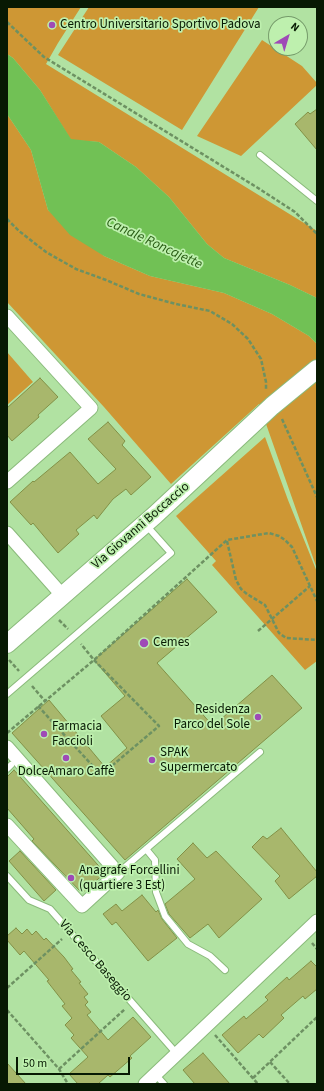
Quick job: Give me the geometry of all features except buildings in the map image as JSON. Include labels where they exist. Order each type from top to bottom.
[{"type":"street","points":[[7,316],[91,408],[7,482]]},
{"type":"street","name":"Via Giovanni Boccaccio","points":[[7,644],[145,524],[273,405],[317,369]]},
{"type":"street","points":[[7,533],[62,595]]},
{"type":"street","points":[[7,747],[118,873],[82,906],[7,825]]},
{"type":"street","points":[[145,1084],[317,921]]},
{"type":"lane","points":[[260,155],[317,201]]},
{"type":"lane","points":[[7,694],[171,553],[145,524]]},
{"type":"lane","points":[[118,873],[260,752]]},
{"type":"lane","points":[[146,849],[155,860],[156,892],[165,916],[188,944],[210,956],[225,970]]},
{"type":"lane","name":"Via Cesco Baseggio","points":[[7,876],[29,900],[50,909],[177,1054]]},
{"type":"lane","points":[[155,1074],[164,1084]]},
{"type":"path","points":[[7,22],[44,56],[295,212],[317,234]]},
{"type":"path","points":[[7,219],[19,231],[46,252],[76,269],[139,294],[210,311],[232,324],[248,339],[260,359],[273,405],[317,497]]},
{"type":"path","points":[[7,733],[94,660],[227,540],[269,532],[279,536],[292,547],[317,601]]},
{"type":"path","points":[[227,540],[236,580],[241,589],[265,605],[279,633],[286,638],[317,640]]},
{"type":"path","points":[[258,631],[310,586]]},
{"type":"path","points":[[38,706],[100,775],[159,726],[94,660]]},
{"type":"path","points":[[7,988],[70,932]]},
{"type":"path","points":[[59,1069],[132,1004]]},
{"type":"path","points":[[7,1010],[59,1069],[68,1084]]},
{"type":"path","points":[[253,1078],[317,1017]]},
{"type":"path","points":[[206,1026],[258,1084]]},
{"type":"path","points":[[270,1062],[290,1084]]},
{"type":"shaded area","points":[[7,7],[81,7],[46,64],[317,231],[317,298],[290,285],[224,258],[207,244],[169,197],[136,167],[99,142],[71,140],[40,90],[13,58],[7,54]]},
{"type":"shaded area","points":[[89,7],[259,7],[182,130],[58,55]]},
{"type":"shaded area","points":[[262,40],[268,44],[268,56],[287,56],[302,66],[317,83],[317,85],[241,156],[197,136]]},
{"type":"shaded area","points":[[7,114],[31,150],[48,210],[104,256],[150,276],[224,293],[272,314],[309,336],[317,344],[317,569],[259,404],[171,484],[104,407],[7,302]]},
{"type":"shaded area","points":[[7,352],[33,382],[7,405]]},
{"type":"shaded area","points":[[265,437],[317,572],[317,661],[305,670],[212,565],[216,561],[176,516]]},
{"type":"water","name":"Canale Roncajette","points":[[7,54],[13,58],[40,90],[71,139],[99,142],[136,167],[169,197],[207,244],[224,258],[290,285],[317,298],[317,344],[309,336],[272,314],[224,293],[150,276],[104,256],[70,235],[48,210],[31,150],[7,114]]},
{"type":"place","name":"Centro Universitario Sportivo Padova","points":[[52,25]]},
{"type":"place","name":"Cemes","points":[[144,643]]},
{"type":"place","name":"Residenza Parco del Sole","points":[[258,717]]},
{"type":"place","name":"Farmacia Faccioli","points":[[44,734]]},
{"type":"place","name":"DolceAmaro Caffè","points":[[66,758]]},
{"type":"place","name":"SPAK Supermercato","points":[[152,760]]},
{"type":"place","name":"Anagrafe Forcellini (quartiere 3 Est)","points":[[71,878]]}]
